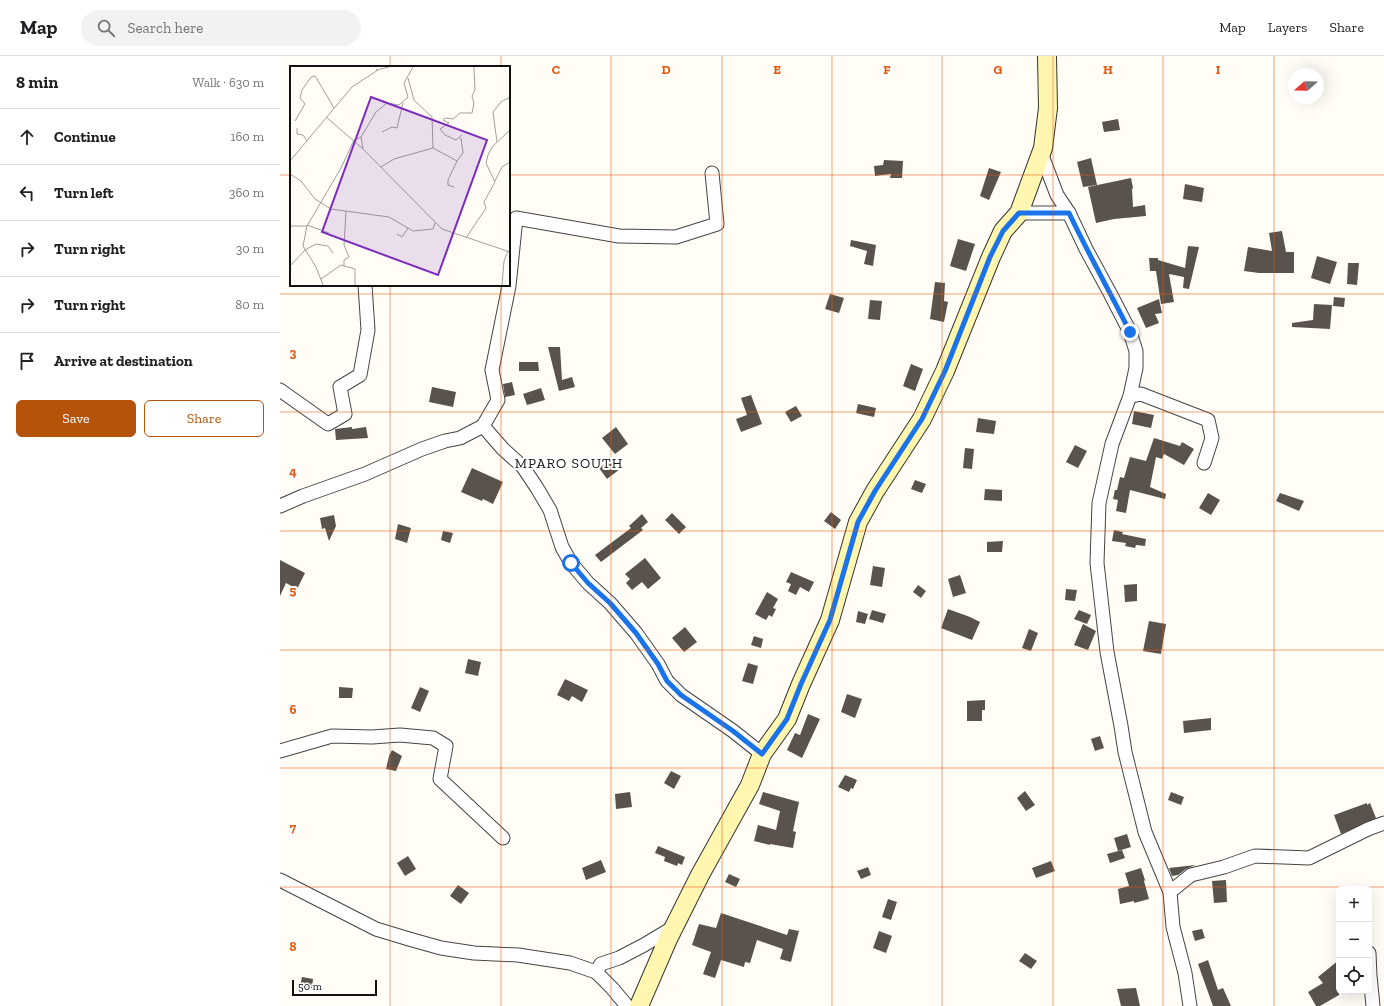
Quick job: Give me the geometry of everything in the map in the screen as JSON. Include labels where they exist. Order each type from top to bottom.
[{"type":"street","points":[[639,1006],[674,927],[700,875],[750,785],[762,754],[787,719],[830,620],[858,522],[875,491],[922,419],[945,371],[990,257],[1003,231],[1019,213],[1043,148],[1048,108],[1047,56]]},
{"type":"street","points":[[1041,153],[1057,195],[1069,213],[1086,249],[1111,295],[1132,339],[1136,351],[1136,368],[1130,396],[1112,444],[1099,503],[1097,564],[1107,652],[1125,752],[1145,832],[1170,892],[1173,927],[1186,973],[1190,1006]]},
{"type":"street","points":[[510,263],[512,216],[619,236],[676,237],[717,224],[712,173]]},
{"type":"street","points":[[1019,213],[1069,213]]},
{"type":"street","points":[[280,390],[328,424],[345,414],[340,387],[360,375],[368,330],[365,286]]},
{"type":"street","points":[[280,506],[303,496],[365,474],[422,449],[460,438],[484,426],[498,400],[492,370],[509,286]]},
{"type":"street","points":[[1130,396],[1141,394],[1208,420],[1212,438],[1204,463]]},
{"type":"street","points":[[484,426],[503,449],[523,467],[537,488],[550,510],[562,547],[571,563],[588,583],[610,603],[636,633],[658,664],[667,681],[681,695],[733,731],[762,754]]},
{"type":"street","points":[[280,751],[332,736],[372,737],[400,735],[433,738],[446,746],[440,779],[503,838]]},
{"type":"street","points":[[1170,892],[1191,875],[1224,867],[1255,856],[1309,858],[1368,829],[1384,824]]},
{"type":"street","points":[[280,880],[376,929],[416,941],[441,948],[474,953],[518,955],[570,963],[596,972],[627,1006]]},
{"type":"street","points":[[596,972],[602,964],[619,958],[674,927]]},
{"type":"street","points":[[1369,958],[1373,1006]]},
{"type":"building","points":[[1118,119],[1120,130],[1104,132],[1102,122]]},
{"type":"building","points":[[1091,158],[1097,185],[1083,187],[1077,162]]},
{"type":"building","points":[[884,160],[903,161],[902,178],[890,178],[891,174],[875,176],[874,166],[883,165]]},
{"type":"building","points":[[989,168],[1001,172],[989,200],[980,196]]},
{"type":"building","points":[[1131,178],[1133,188],[1133,207],[1145,205],[1146,216],[1114,219],[1096,223],[1088,187]]},
{"type":"building","points":[[1185,184],[1204,188],[1202,202],[1183,199]]},
{"type":"building","points":[[1282,231],[1286,252],[1294,252],[1294,273],[1259,273],[1244,271],[1248,247],[1272,251],[1269,233]]},
{"type":"building","points":[[958,239],[975,244],[966,271],[950,266]]},
{"type":"building","points":[[851,240],[876,245],[873,266],[864,264],[867,251],[850,246]]},
{"type":"building","points":[[1188,246],[1199,247],[1189,289],[1183,288],[1184,277],[1169,274],[1174,302],[1161,304],[1156,271],[1150,271],[1149,258],[1158,258],[1158,260],[1185,268]]},
{"type":"building","points":[[1317,256],[1337,262],[1330,284],[1311,278]]},
{"type":"building","points":[[1348,263],[1359,263],[1357,285],[1347,284]]},
{"type":"building","points":[[935,282],[945,283],[944,301],[948,302],[944,322],[930,319]]},
{"type":"building","points":[[830,294],[844,298],[839,313],[825,309]]},
{"type":"building","points":[[1334,297],[1345,298],[1344,307],[1333,306]]},
{"type":"building","points":[[1159,299],[1162,313],[1155,314],[1159,323],[1146,328],[1137,308]]},
{"type":"building","points":[[870,300],[882,301],[880,320],[868,319]]},
{"type":"building","points":[[1314,304],[1332,305],[1330,329],[1292,327],[1292,323],[1313,320]]},
{"type":"building","points":[[548,347],[560,347],[562,380],[572,377],[575,387],[559,391]]},
{"type":"building","points":[[519,362],[538,362],[539,371],[519,371]]},
{"type":"building","points":[[911,364],[923,369],[915,391],[903,386]]},
{"type":"building","points":[[512,382],[515,395],[505,397],[503,384]]},
{"type":"building","points":[[432,387],[456,392],[453,407],[429,402]]},
{"type":"building","points":[[541,388],[545,400],[527,405],[523,394]]},
{"type":"building","points":[[751,395],[762,424],[741,432],[736,419],[747,415],[741,398]]},
{"type":"building","points":[[858,404],[876,408],[874,417],[856,413]]},
{"type":"building","points":[[796,406],[802,416],[791,422],[785,412]]},
{"type":"building","points":[[1134,411],[1154,415],[1151,428],[1132,424]]},
{"type":"building","points":[[978,418],[996,421],[994,434],[976,432]]},
{"type":"building","points":[[352,427],[352,429],[366,427],[368,438],[336,440],[335,429]]},
{"type":"building","points":[[616,427],[628,444],[615,454],[602,438]]},
{"type":"building","points":[[1154,438],[1180,446],[1182,442],[1194,449],[1184,465],[1164,454],[1162,459],[1156,457],[1150,487],[1166,494],[1165,499],[1130,490],[1126,513],[1116,511],[1118,500],[1113,499],[1115,490],[1117,490],[1120,477],[1124,478],[1130,457],[1146,461]]},
{"type":"building","points":[[1075,445],[1087,451],[1078,468],[1066,462]]},
{"type":"building","points":[[965,448],[974,449],[972,469],[963,468]]},
{"type":"building","points":[[612,459],[620,469],[607,479],[599,468]]},
{"type":"building","points":[[472,468],[503,482],[493,504],[461,492]]},
{"type":"building","points":[[915,480],[926,484],[922,493],[911,489]]},
{"type":"building","points":[[985,489],[1002,490],[1002,501],[984,500]]},
{"type":"building","points":[[1208,493],[1220,500],[1211,515],[1199,508]]},
{"type":"building","points":[[1280,493],[1304,501],[1299,511],[1276,501]]},
{"type":"building","points":[[831,512],[841,520],[835,529],[824,521]]},
{"type":"building","points":[[672,513],[686,527],[679,534],[665,520]]},
{"type":"building","points":[[642,514],[648,522],[641,528],[643,530],[601,562],[595,555],[631,528],[629,526]]},
{"type":"building","points":[[334,515],[336,526],[329,541],[325,528],[322,529],[320,518]]},
{"type":"building","points":[[398,524],[411,528],[407,543],[395,539]]},
{"type":"building","points":[[1114,530],[1123,532],[1122,534],[1146,539],[1145,546],[1136,545],[1135,548],[1125,546],[1126,543],[1112,541]]},
{"type":"building","points":[[443,531],[453,533],[450,543],[441,540]]},
{"type":"building","points":[[1003,541],[1002,552],[987,552],[987,542]]},
{"type":"building","points":[[645,558],[661,578],[648,589],[642,582],[632,590],[626,583],[630,579],[625,574]]},
{"type":"building","points":[[280,560],[305,573],[297,589],[286,583],[280,596]]},
{"type":"building","points":[[873,566],[885,568],[882,587],[870,585]]},
{"type":"building","points":[[791,572],[814,582],[809,592],[800,587],[796,595],[788,591],[791,584],[786,582]]},
{"type":"building","points":[[960,575],[966,593],[953,597],[948,579]]},
{"type":"building","points":[[1137,584],[1137,601],[1125,602],[1124,585]]},
{"type":"building","points":[[918,585],[926,591],[921,598],[913,592]]},
{"type":"building","points":[[1066,589],[1077,590],[1075,601],[1065,600]]},
{"type":"building","points":[[767,592],[778,599],[773,608],[776,609],[772,617],[769,615],[766,620],[755,614]]},
{"type":"building","points":[[948,609],[980,622],[972,640],[941,628]]},
{"type":"building","points":[[872,610],[886,614],[883,623],[869,619]]},
{"type":"building","points":[[1079,610],[1091,615],[1087,624],[1074,619]]},
{"type":"building","points":[[858,611],[868,614],[865,624],[856,622]]},
{"type":"building","points":[[1149,621],[1166,624],[1161,654],[1143,651]]},
{"type":"building","points":[[1083,624],[1096,631],[1088,650],[1074,645]]},
{"type":"building","points":[[685,627],[697,642],[684,652],[672,638]]},
{"type":"building","points":[[1029,629],[1038,633],[1031,651],[1022,648]]},
{"type":"building","points":[[754,636],[763,639],[761,648],[751,645]]},
{"type":"building","points":[[468,659],[481,662],[478,676],[465,673]]},
{"type":"building","points":[[748,663],[758,666],[753,684],[742,681]]},
{"type":"building","points":[[565,679],[588,690],[582,702],[572,696],[569,701],[557,695]]},
{"type":"building","points":[[339,687],[353,688],[352,698],[339,698]]},
{"type":"building","points":[[420,687],[429,691],[420,712],[411,708]]},
{"type":"building","points":[[847,694],[862,699],[855,718],[841,712]]},
{"type":"building","points":[[985,700],[985,710],[982,710],[982,721],[967,721],[967,701]]},
{"type":"building","points":[[808,714],[820,719],[802,758],[787,750],[795,733],[800,735]]},
{"type":"building","points":[[1211,718],[1211,730],[1184,733],[1183,721]]},
{"type":"building","points":[[1100,736],[1104,748],[1095,751],[1091,739]]},
{"type":"building","points":[[392,750],[402,756],[396,771],[386,769]]},
{"type":"building","points":[[671,771],[681,776],[674,789],[664,783]]},
{"type":"building","points":[[845,775],[857,780],[853,789],[851,788],[849,792],[838,787]]},
{"type":"building","points":[[1025,791],[1035,805],[1026,811],[1017,798]]},
{"type":"building","points":[[630,792],[632,807],[616,809],[615,794]]},
{"type":"building","points":[[763,792],[799,802],[793,831],[796,832],[793,848],[754,841],[758,825],[776,830],[780,811],[759,804]]},
{"type":"building","points":[[1171,792],[1184,797],[1181,805],[1168,800]]},
{"type":"building","points":[[1367,803],[1367,805],[1370,803],[1376,818],[1341,834],[1334,815]]},
{"type":"building","points":[[1127,834],[1131,847],[1118,851],[1114,838]]},
{"type":"building","points":[[658,846],[685,857],[682,865],[678,863],[677,866],[664,861],[665,857],[655,853]]},
{"type":"building","points":[[1122,850],[1125,858],[1110,863],[1107,854]]},
{"type":"building","points":[[408,856],[416,869],[405,876],[397,863]]},
{"type":"building","points":[[601,860],[606,872],[586,880],[582,868]]},
{"type":"building","points":[[1051,861],[1055,871],[1036,878],[1032,868]]},
{"type":"building","points":[[1196,865],[1186,869],[1178,875],[1172,876],[1169,868]]},
{"type":"building","points":[[868,867],[871,875],[861,879],[857,871]]},
{"type":"building","points":[[1141,868],[1149,899],[1134,903],[1134,901],[1120,904],[1118,889],[1129,886],[1125,873]]},
{"type":"building","points":[[729,874],[740,879],[736,887],[725,882]]},
{"type":"building","points":[[1226,880],[1227,902],[1214,903],[1212,881]]},
{"type":"building","points":[[458,885],[469,893],[461,904],[450,896]]},
{"type":"building","points":[[888,899],[897,902],[891,920],[882,917]]},
{"type":"building","points":[[721,913],[787,935],[789,929],[799,931],[791,962],[780,959],[783,949],[757,940],[750,963],[745,962],[744,967],[721,960],[715,978],[703,974],[711,952],[692,945],[699,924],[716,928]]},
{"type":"building","points":[[1202,929],[1205,938],[1195,941],[1192,931]]},
{"type":"building","points":[[879,931],[892,936],[886,953],[873,948]]},
{"type":"building","points":[[1025,953],[1037,961],[1031,969],[1019,961]]},
{"type":"building","points":[[1208,960],[1218,990],[1223,988],[1231,1006],[1213,1006],[1198,964]]},
{"type":"building","points":[[1336,962],[1336,994],[1339,995],[1320,1006],[1316,1006],[1308,992],[1323,983],[1318,977]]},
{"type":"building","points":[[302,977],[313,979],[312,988],[300,986]]},
{"type":"building","points":[[1136,988],[1140,1006],[1121,1006],[1117,989]]},
{"type":"district","name":"MPARO SOUTH","points":[[569,463]]},
{"type":"route","points":[[571,563],[588,583],[610,603],[636,633],[658,664],[667,681],[681,695],[733,731],[762,754],[787,719],[830,620],[858,522],[875,491],[910,440],[922,419],[945,371],[990,257],[1003,231],[1019,213],[1069,213],[1086,249],[1130,332]]}]
